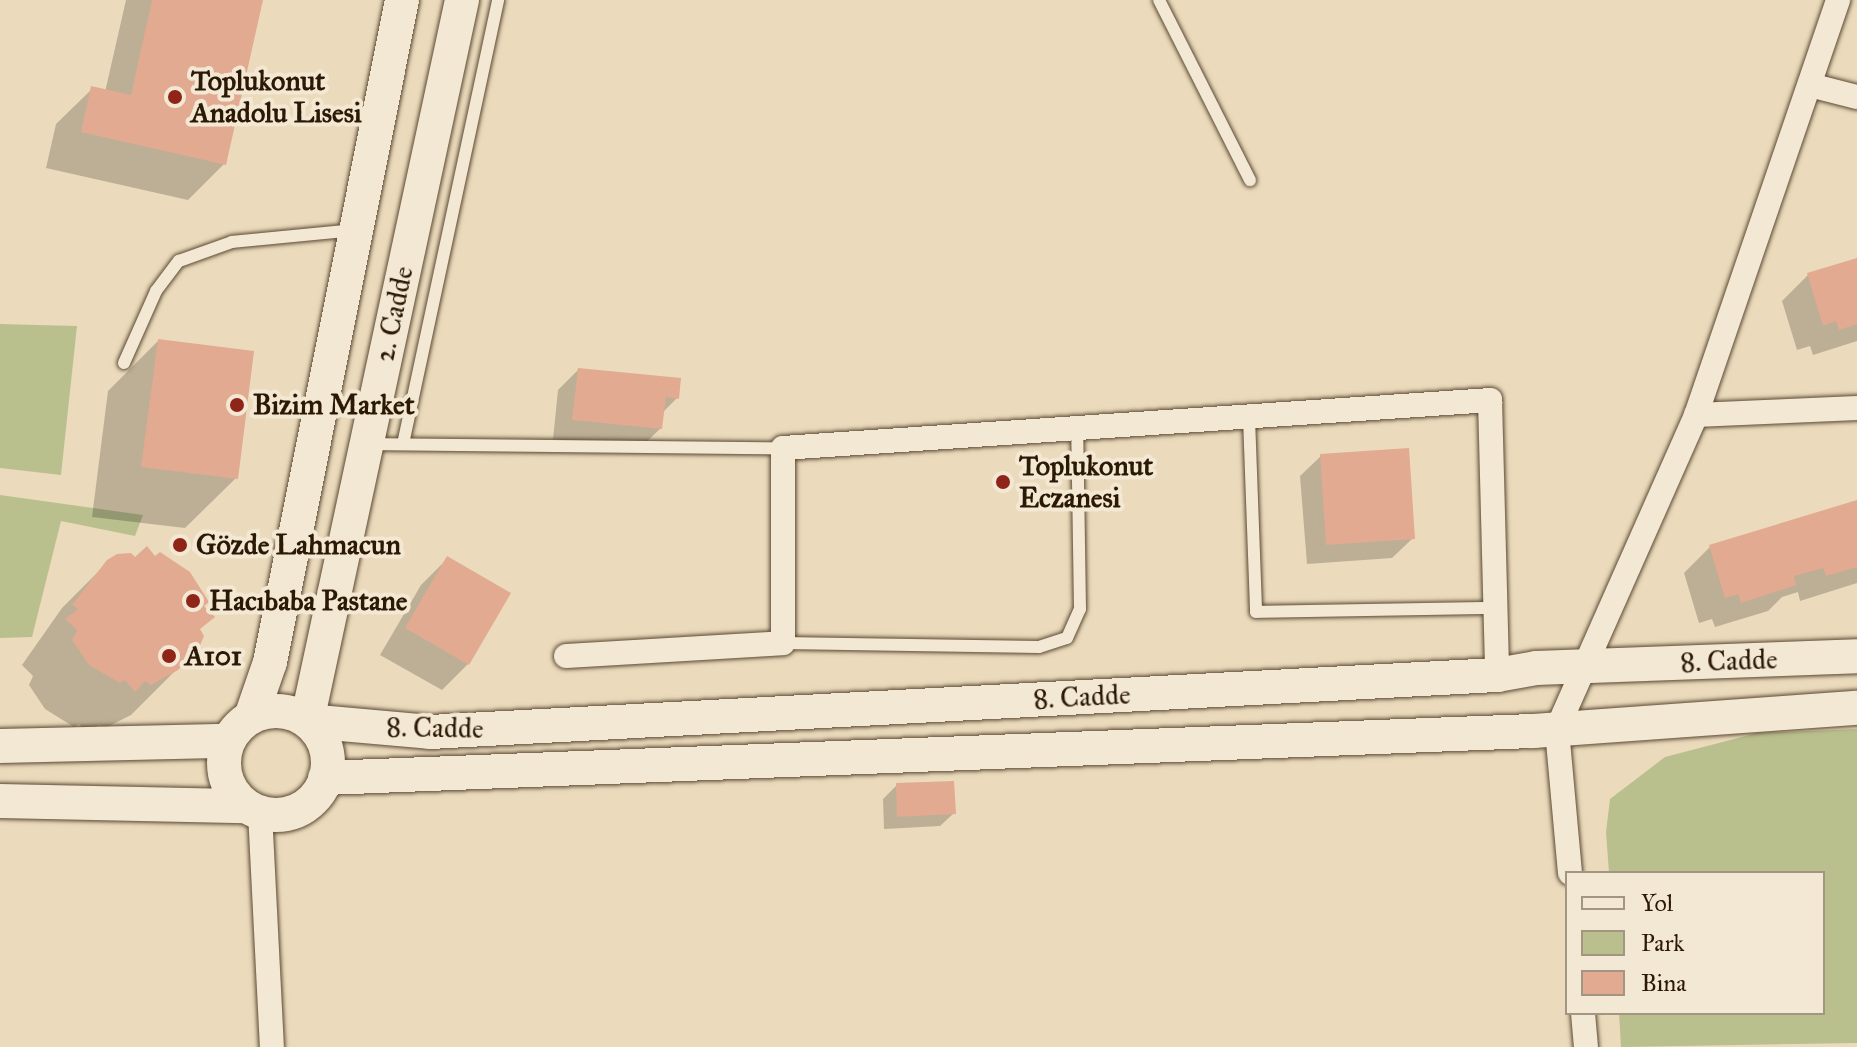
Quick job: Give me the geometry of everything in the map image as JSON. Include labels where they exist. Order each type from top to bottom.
[{"type":"street","name":"2. Cadde","points":[[240,729],[270,662],[402,0]]},
{"type":"street","name":"2. Cadde","points":[[307,721],[462,0]]},
{"type":"street","points":[[1570,871],[1557,729],[1696,415],[1838,0]]},
{"type":"street","points":[[1810,85],[1857,97]]},
{"type":"street","points":[[566,656],[783,643],[783,448],[1490,400],[1492,608],[1497,675]]},
{"type":"street","points":[[1696,415],[1857,408]]},
{"type":"street","name":"8. Cadde","points":[[307,721],[430,732],[1497,675],[1536,668],[1857,656]]},
{"type":"street","name":"8. Cadde","points":[[325,778],[1557,729],[1857,708]]},
{"type":"street","points":[[0,746],[240,729],[279,711],[307,721],[325,747],[325,778],[316,796],[300,809],[280,815],[253,809],[0,801]]},
{"type":"street","points":[[240,729],[225,755],[228,784],[253,809],[272,1047]]},
{"type":"street","points":[[1583,1015],[1586,1047]]},
{"type":"lane","points":[[403,444],[498,0]]},
{"type":"lane","points":[[1159,0],[1250,180]]},
{"type":"lane","points":[[124,363],[156,291],[179,261],[232,242],[357,230]]},
{"type":"lane","points":[[1249,418],[1256,612],[1492,608]]},
{"type":"lane","points":[[783,643],[1039,647],[1067,638],[1080,609],[1077,427]]},
{"type":"lane","points":[[366,444],[783,448]]},
{"type":"green space","points":[[0,324],[77,326],[61,475],[0,468]]},
{"type":"green space","points":[[0,495],[143,515],[135,536],[61,521],[32,637],[0,638]]},
{"type":"green space","points":[[1857,729],[1857,1043],[1621,1047],[1619,1015],[1825,1015],[1825,871],[1609,871],[1606,832],[1610,799],[1665,757],[1757,733]]},
{"type":"building","points":[[152,0],[263,0],[226,165],[81,132],[91,86],[131,95]]},
{"type":"building","points":[[1857,258],[1857,324],[1839,330],[1836,321],[1823,326],[1807,273]]},
{"type":"building","points":[[158,339],[254,351],[238,479],[141,467]]},
{"type":"building","points":[[578,368],[681,378],[679,399],[666,397],[662,429],[572,420]]},
{"type":"building","points":[[1409,448],[1415,539],[1326,545],[1320,454]]},
{"type":"building","points":[[1857,500],[1857,567],[1826,576],[1823,568],[1794,576],[1796,585],[1741,603],[1738,594],[1725,598],[1709,545]]},
{"type":"building","points":[[147,546],[155,556],[160,552],[190,572],[209,602],[204,606],[215,617],[200,629],[204,636],[198,650],[178,670],[151,685],[145,681],[135,692],[125,680],[120,683],[89,665],[72,640],[77,630],[65,619],[78,609],[72,605],[107,560],[117,554],[131,553],[135,557]]},
{"type":"building","points":[[447,556],[511,593],[469,665],[405,628]]},
{"type":"building","points":[[954,781],[956,814],[897,817],[896,783]]},
{"type":"place","name":"Toplukonut Anadolu Lisesi","points":[[175,97]]},
{"type":"place","name":"Bizim Market","points":[[237,405]]},
{"type":"place","name":"Toplukonut Eczanesi","points":[[1003,482]]},
{"type":"place","name":"Gözde Lahmacun","points":[[180,545]]},
{"type":"place","name":"Hacıbaba Pastane","points":[[193,601]]},
{"type":"place","name":"A101","points":[[169,656]]}]
